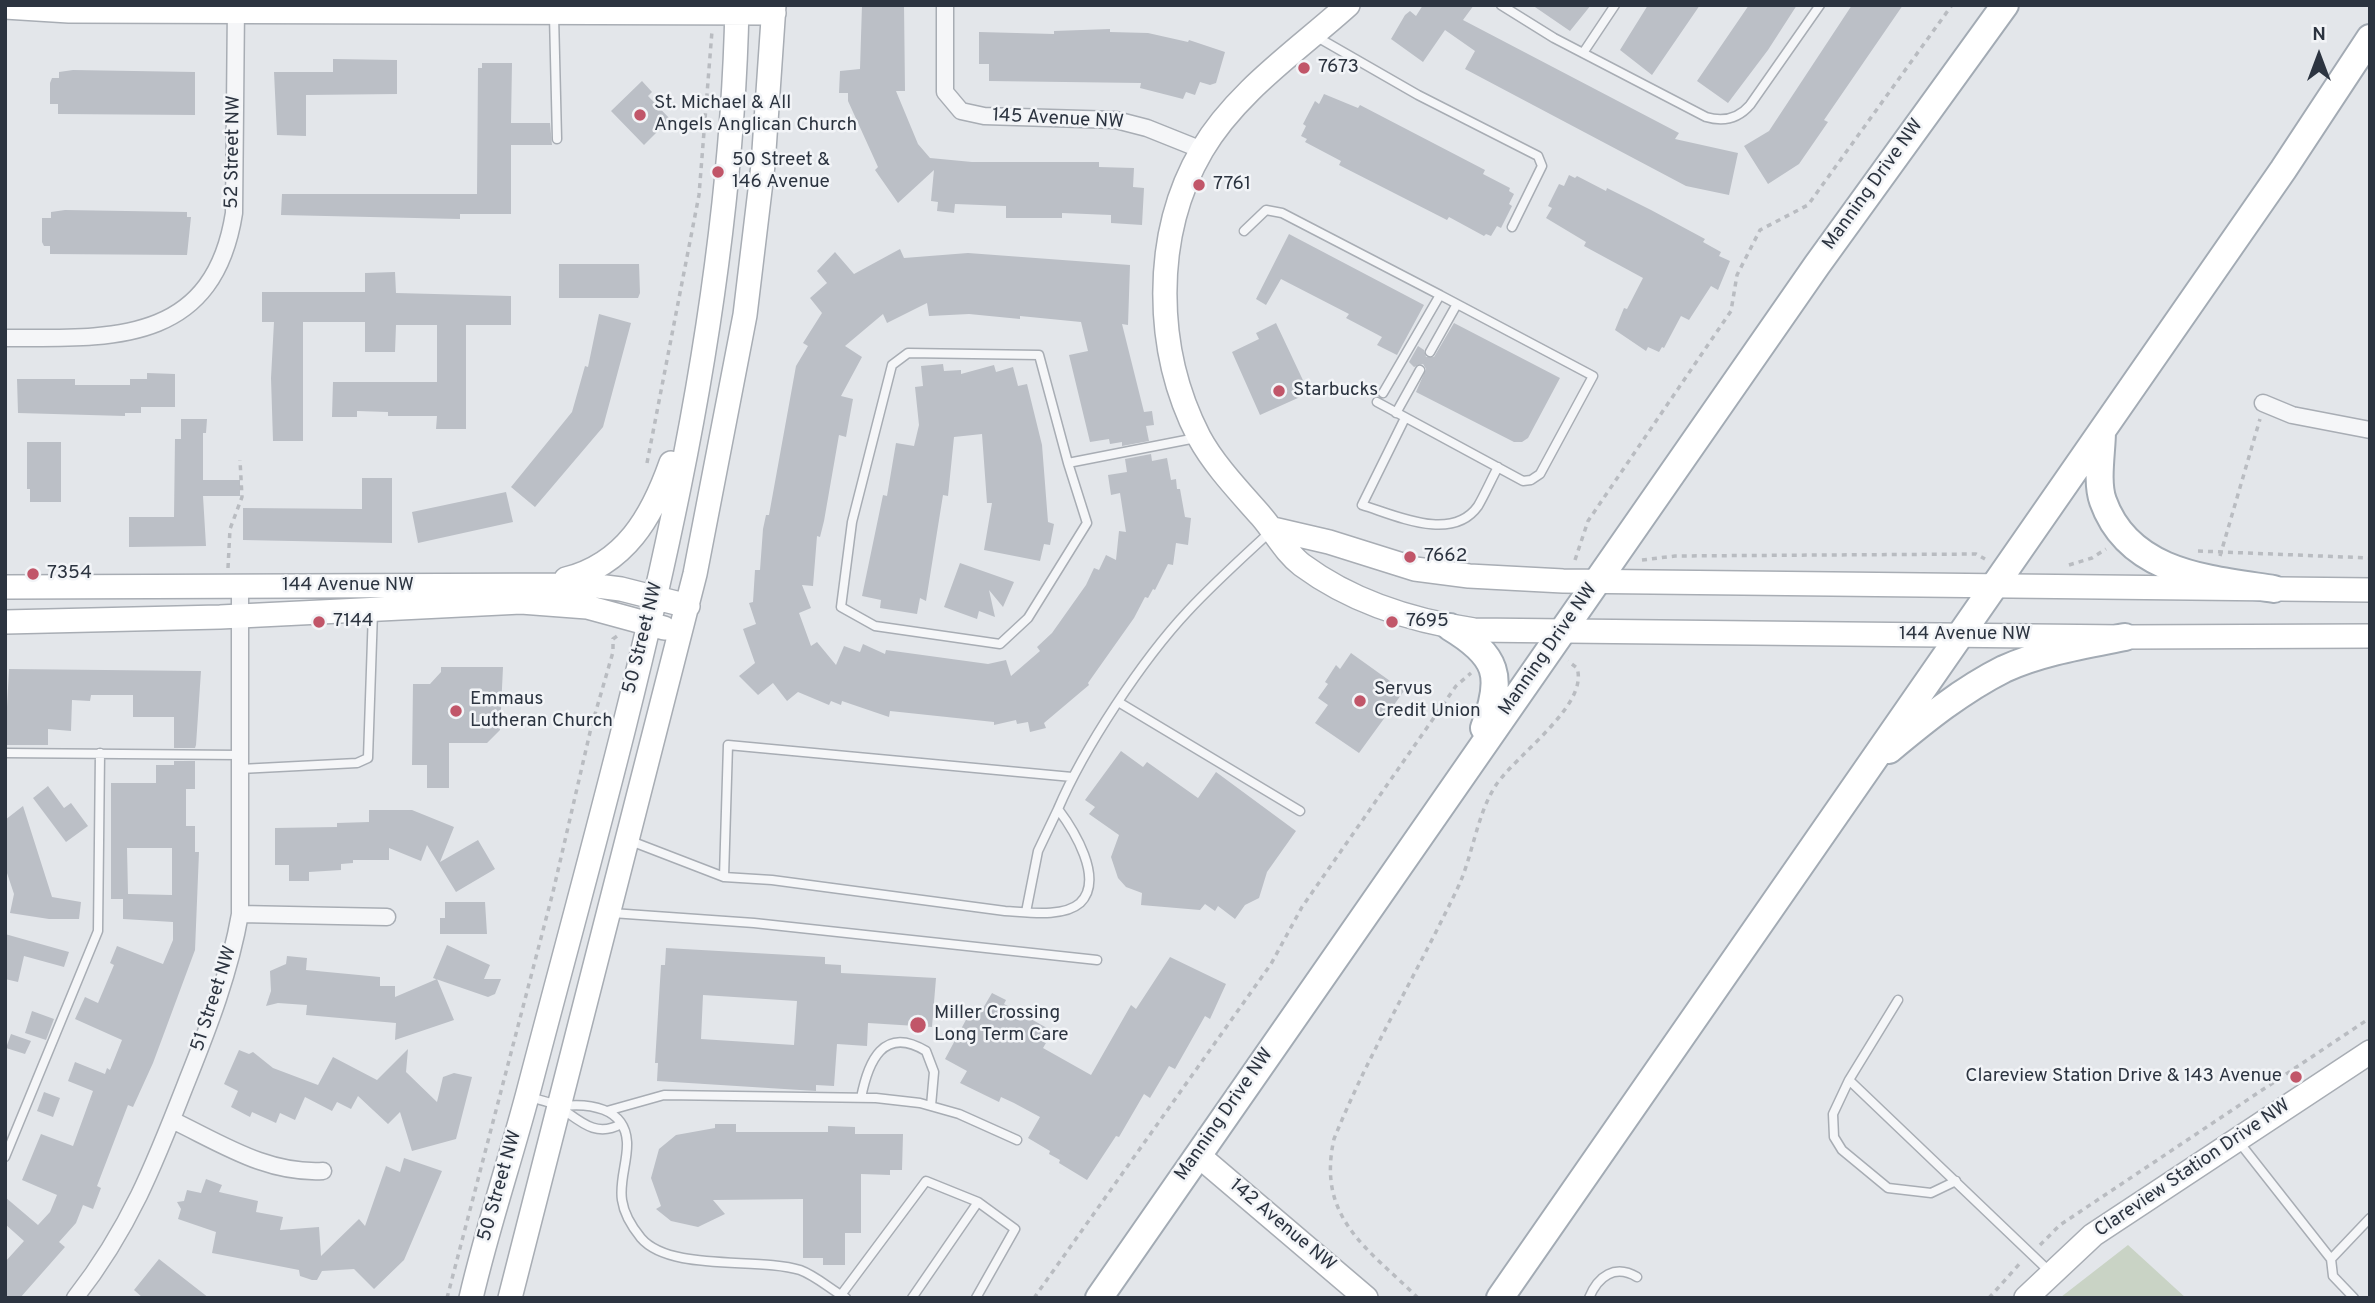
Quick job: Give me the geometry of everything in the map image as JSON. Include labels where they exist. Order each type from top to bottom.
[{"type":"main road","name":"144 Avenue NW","points":[[1348,5],[1241,100],[1202,150],[1174,220],[1165,283],[1165,306],[1173,359],[1200,437],[1273,529],[1287,551],[1302,565],[1347,592],[1406,616],[1450,627],[1561,633],[2370,636]]},
{"type":"main road","name":"Manning Drive NW","points":[[1099,1298],[1817,265],[2005,5]]},
{"type":"main road","points":[[5,7],[69,11],[236,8],[709,12],[774,9]]},
{"type":"main road","name":"50 Street NW","points":[[473,1294],[527,1097],[655,597],[711,300],[725,186],[737,9]]},
{"type":"main road","name":"50 Street NW","points":[[510,1298],[688,606],[745,315],[763,165],[774,9]]},
{"type":"main road","points":[[1500,1298],[2102,431],[2370,38]]},
{"type":"main road","points":[[540,585],[590,571],[625,548],[652,510],[694,401]]},
{"type":"main road","points":[[2102,431],[2102,500],[2124,538],[2159,564],[2193,577],[2274,589]]},
{"type":"main road","points":[[1273,529],[1329,542],[1415,569],[1469,576],[1597,583],[2370,590]]},
{"type":"main road","name":"144 Avenue NW","points":[[5,587],[234,578],[540,585],[608,587],[688,606]]},
{"type":"main road","name":"144 Avenue NW","points":[[5,622],[240,616],[373,608],[549,603],[587,607],[682,633]]},
{"type":"main road","points":[[1450,627],[1475,642],[1493,667],[1494,702],[1472,760]]},
{"type":"main road","points":[[1866,769],[1941,707],[2005,669],[2074,647],[2125,637]]},
{"type":"main road","name":"Clareview Station Drive NW","points":[[2026,1298],[2050,1272],[2093,1235],[2370,1052]]},
{"type":"main road","name":"142 Avenue NW","points":[[1198,1154],[1366,1298]]},
{"type":"street","name":"145 Avenue NW","points":[[945,5],[945,92],[954,106],[977,115],[1116,120],[1147,128],[1202,150]]},
{"type":"street","name":"52 Street NW","points":[[5,338],[108,337],[138,332],[172,317],[201,291],[220,263],[234,213],[236,8]]},
{"type":"street","points":[[2263,403],[2292,415],[2370,430]]},
{"type":"street","name":"51 Street NW","points":[[76,1298],[129,1221],[219,1001],[240,914],[240,616],[234,578]]},
{"type":"street","points":[[240,914],[387,917]]},
{"type":"street","points":[[172,1120],[271,1166],[299,1172],[323,1171]]},
{"type":"lane","points":[[1501,5],[1583,53],[1706,117],[1730,119],[1751,105],[1820,5]]},
{"type":"lane","points":[[1583,53],[1615,5]]},
{"type":"lane","points":[[554,12],[557,139]]},
{"type":"lane","points":[[1314,35],[1418,95],[1538,156],[1542,166],[1512,227]]},
{"type":"lane","points":[[1244,231],[1266,210],[1282,213],[1593,376],[1540,474],[1531,480],[1523,481],[1377,402]]},
{"type":"lane","points":[[1383,393],[1440,295]]},
{"type":"lane","points":[[1430,352],[1457,304]]},
{"type":"lane","points":[[908,353],[1039,355],[1068,463],[1087,523],[1028,618],[1000,644],[875,626],[841,607],[852,522],[892,365],[908,353]]},
{"type":"lane","points":[[1396,413],[1420,370]]},
{"type":"lane","points":[[1405,418],[1362,505],[1438,525],[1461,520],[1476,508],[1498,467]]},
{"type":"lane","points":[[1068,463],[1200,437]]},
{"type":"lane","points":[[1026,912],[1038,851],[1072,777],[1142,668],[1187,612],[1273,529]]},
{"type":"lane","points":[[5,753],[100,754],[240,762],[357,763],[368,758],[373,608]]},
{"type":"lane","points":[[1120,703],[1300,811]]},
{"type":"lane","points":[[724,877],[728,745],[1072,777]]},
{"type":"lane","points":[[5,1157],[98,931],[100,754]]},
{"type":"lane","points":[[628,840],[724,877],[772,880],[1026,912],[1065,910],[1079,903],[1087,892],[1089,873],[1071,827],[1058,809]]},
{"type":"lane","points":[[609,913],[754,923],[1097,960]]},
{"type":"lane","points":[[1898,1000],[1849,1080],[1833,1114],[1834,1137],[1842,1150],[1888,1188],[1931,1193],[1956,1181]]},
{"type":"lane","points":[[861,1098],[871,1061],[880,1049],[904,1043],[926,1051],[931,1062],[934,1072],[930,1106]]},
{"type":"lane","points":[[1849,1080],[2050,1272]]},
{"type":"lane","points":[[607,1111],[664,1095],[861,1098],[930,1106],[959,1114],[1017,1140]]},
{"type":"lane","points":[[527,1097],[559,1107],[579,1124],[604,1130],[621,1124]]},
{"type":"lane","points":[[559,1107],[584,1104],[607,1111],[621,1124],[627,1140],[622,1199],[628,1218],[643,1241],[664,1252],[689,1259],[778,1265],[803,1271],[844,1296],[926,1181],[978,1202],[1016,1229],[976,1298]]},
{"type":"lane","points":[[2237,1140],[2331,1259],[2333,1276],[2354,1298]]},
{"type":"lane","points":[[912,1298],[978,1202]]},
{"type":"lane","points":[[2331,1259],[2370,1217]]},
{"type":"lane","points":[[1589,1298],[1600,1280],[1610,1272],[1621,1270],[1637,1277]]},
{"type":"path","points":[[1576,559],[1588,521],[1731,311],[1737,275],[1760,230],[1808,205],[1952,5]]},
{"type":"path","points":[[645,472],[699,194],[713,33],[709,12]]},
{"type":"path","points":[[2218,561],[2256,436],[2263,403]]},
{"type":"path","points":[[234,578],[230,529],[242,497],[240,460]]},
{"type":"path","points":[[447,1298],[553,892],[591,728],[613,652],[613,639],[618,635]]},
{"type":"path","points":[[1418,1298],[1363,1247],[1344,1221],[1331,1184],[1334,1139],[1458,887],[1494,788],[1520,755],[1561,716],[1578,691],[1577,668],[1564,659]]},
{"type":"path","points":[[1034,1298],[1271,964],[1302,907],[1456,686],[1468,674],[1480,670]]},
{"type":"path","points":[[1989,1298],[2060,1225],[2370,1018]]},
{"type":"green space","points":[[2128,1245],[2186,1298],[2060,1298],[2061,1297]]},
{"type":"building","points":[[862,5],[904,5],[905,91],[896,91],[918,144],[930,158],[972,162],[1099,162],[1099,167],[1134,168],[1133,187],[1144,188],[1142,225],[1111,223],[1111,215],[1062,213],[1062,218],[1006,218],[1006,206],[955,204],[954,213],[937,211],[938,202],[931,201],[934,170],[898,203],[875,170],[878,167],[848,101],[848,93],[839,93],[840,71],[860,69]]},
{"type":"building","points":[[1423,5],[1474,5],[1463,20],[1679,133],[1675,139],[1738,153],[1729,195],[1686,186],[1465,69],[1475,51],[1445,30],[1423,62],[1391,39],[1405,15],[1410,11],[1416,16]]},
{"type":"building","points":[[1532,5],[1591,5],[1570,31]]},
{"type":"building","points":[[1648,5],[1700,5],[1652,75],[1620,50]]},
{"type":"building","points":[[1749,5],[1797,5],[1768,50],[1728,103],[1697,81]]},
{"type":"building","points":[[1852,5],[1903,5],[1824,120],[1828,122],[1799,164],[1768,184],[1744,146],[1769,131]]},
{"type":"building","points":[[1110,29],[1110,32],[1148,33],[1188,42],[1189,40],[1225,52],[1216,83],[1210,85],[1200,82],[1195,95],[1186,92],[1183,99],[1140,88],[1141,83],[989,81],[989,64],[979,64],[979,32],[1054,34],[1054,31]]},
{"type":"building","points":[[333,59],[397,60],[397,94],[306,95],[306,136],[277,135],[274,72],[333,72]]},
{"type":"building","points":[[482,63],[512,63],[511,123],[550,123],[552,145],[511,145],[511,214],[460,214],[460,219],[281,215],[282,194],[477,194],[478,68],[482,68]]},
{"type":"building","points":[[59,72],[195,72],[195,115],[58,114],[58,104],[50,104],[50,83],[52,78],[59,78]]},
{"type":"building","name":"St. Michael & All Angels Anglican Church","points":[[642,81],[652,92],[648,96],[670,119],[644,145],[611,111]]},
{"type":"building","points":[[1324,94],[1358,108],[1360,105],[1485,170],[1483,174],[1510,188],[1509,191],[1514,194],[1509,204],[1512,206],[1501,228],[1497,226],[1491,236],[1484,236],[1449,217],[1447,220],[1339,165],[1341,161],[1305,142],[1307,139],[1301,136],[1306,126],[1303,124],[1315,101],[1319,104]]},
{"type":"building","points":[[1569,175],[1575,178],[1577,176],[1606,191],[1607,188],[1651,210],[1705,239],[1703,242],[1721,252],[1719,256],[1730,261],[1718,290],[1711,286],[1689,320],[1681,316],[1664,348],[1659,352],[1648,347],[1646,351],[1615,330],[1624,308],[1627,309],[1643,278],[1584,246],[1586,242],[1546,218],[1552,208],[1548,206],[1559,184],[1564,186]]},
{"type":"building","points":[[51,212],[187,212],[187,217],[191,217],[187,255],[50,254],[50,246],[44,246],[42,242],[42,218],[51,218]]},
{"type":"building","points":[[1289,234],[1424,305],[1397,355],[1377,345],[1382,337],[1346,318],[1349,314],[1281,279],[1266,305],[1256,299]]},
{"type":"building","points":[[900,249],[904,258],[968,253],[1130,265],[1128,325],[1122,324],[1144,412],[1152,411],[1154,425],[1146,426],[1149,441],[1122,446],[1122,442],[1110,444],[1109,439],[1090,442],[1069,355],[1088,351],[1081,322],[1020,316],[1020,319],[969,314],[929,316],[927,303],[887,323],[883,314],[845,346],[862,357],[841,396],[853,399],[846,437],[839,435],[824,521],[820,537],[817,536],[813,586],[802,585],[811,608],[799,613],[811,646],[817,642],[836,665],[844,646],[860,652],[863,644],[885,654],[886,650],[988,664],[1006,660],[1011,676],[1040,651],[1037,647],[1052,633],[1086,585],[1094,568],[1099,570],[1106,555],[1116,560],[1119,531],[1126,532],[1120,493],[1111,495],[1108,475],[1127,472],[1125,459],[1151,454],[1152,461],[1167,458],[1171,480],[1176,479],[1177,489],[1180,489],[1185,517],[1191,518],[1188,545],[1176,543],[1173,565],[1168,564],[1155,590],[1153,589],[1148,598],[1145,597],[1089,685],[1044,723],[1046,728],[1030,732],[1028,722],[1017,724],[1016,720],[994,725],[994,722],[890,711],[889,717],[842,701],[841,705],[831,701],[829,705],[798,692],[787,701],[773,683],[758,695],[739,676],[755,663],[743,629],[756,624],[749,603],[753,602],[755,570],[760,570],[763,529],[766,515],[769,515],[796,366],[808,346],[803,343],[822,313],[810,298],[827,283],[817,271],[835,252],[854,274]]},
{"type":"building","points":[[559,264],[639,264],[640,293],[638,298],[559,298]]},
{"type":"building","points":[[395,272],[396,293],[511,296],[511,325],[466,325],[466,429],[436,429],[437,416],[388,416],[388,412],[357,411],[357,417],[332,417],[333,382],[437,382],[437,325],[396,325],[395,352],[365,352],[365,322],[303,322],[303,441],[273,441],[271,378],[274,322],[262,322],[262,292],[365,292],[365,273]]},
{"type":"building","points":[[599,314],[631,323],[603,427],[535,507],[511,487],[572,412],[585,366],[588,367]]},
{"type":"building","points":[[1276,323],[1309,393],[1260,415],[1232,352],[1259,339],[1256,333]]},
{"type":"building","points":[[1454,323],[1560,378],[1528,438],[1522,442],[1514,442],[1416,392],[1426,369],[1423,364],[1414,367],[1409,362],[1418,346],[1424,350],[1426,357],[1434,357]]},
{"type":"building","points":[[943,364],[944,371],[961,370],[961,374],[994,365],[996,372],[1013,367],[1018,386],[1027,384],[1042,445],[1048,522],[1054,524],[1050,545],[1044,544],[1040,561],[984,550],[992,503],[987,503],[982,434],[954,437],[948,496],[943,495],[926,601],[920,598],[917,614],[880,608],[881,600],[862,596],[883,495],[887,496],[896,443],[914,446],[919,425],[915,387],[923,386],[921,366]]},
{"type":"building","points":[[147,373],[175,374],[175,407],[141,407],[141,413],[125,413],[125,416],[18,413],[17,379],[75,379],[75,385],[130,385],[130,379],[147,379]]},
{"type":"building","points":[[181,419],[207,419],[206,433],[203,433],[203,480],[240,480],[240,496],[203,496],[206,546],[129,547],[129,517],[174,517],[175,439],[181,439]]},
{"type":"building","points":[[27,442],[61,442],[61,502],[30,502],[30,489],[27,489]]},
{"type":"building","points":[[362,478],[392,478],[392,543],[243,540],[243,508],[362,509]]},
{"type":"building","points":[[506,492],[513,522],[418,543],[412,512]]},
{"type":"building","points":[[960,563],[1014,582],[1003,607],[989,590],[995,617],[979,611],[977,619],[944,607]]},
{"type":"building","name":"Servus Credit Union","points":[[1351,653],[1404,691],[1359,753],[1315,723],[1328,705],[1318,698],[1328,684],[1325,682],[1336,665],[1340,669]]},
{"type":"building","name":"Emmaus Lutheran Church","points":[[441,667],[503,667],[500,730],[487,743],[449,743],[449,788],[427,788],[427,765],[412,765],[413,684],[430,684],[441,672]]},
{"type":"building","points":[[9,669],[201,671],[195,748],[174,748],[174,717],[133,717],[133,695],[91,695],[90,701],[72,700],[71,731],[48,729],[48,745],[5,745]]},
{"type":"building","points":[[1121,751],[1143,767],[1147,762],[1198,798],[1216,772],[1296,831],[1267,872],[1259,898],[1245,905],[1235,919],[1218,906],[1215,911],[1205,904],[1200,910],[1141,905],[1142,893],[1126,887],[1118,878],[1111,857],[1119,835],[1089,814],[1095,807],[1085,800]]},
{"type":"building","points":[[174,761],[195,761],[195,789],[186,789],[186,826],[195,826],[195,852],[199,852],[195,950],[153,1063],[133,1107],[128,1105],[97,1186],[101,1188],[93,1209],[83,1205],[76,1223],[59,1242],[65,1247],[20,1298],[5,1298],[5,1262],[24,1241],[5,1224],[5,1197],[38,1225],[50,1212],[57,1195],[22,1180],[41,1134],[73,1146],[93,1091],[68,1081],[75,1062],[105,1074],[107,1068],[110,1070],[122,1040],[75,1019],[85,997],[98,1003],[114,965],[110,963],[117,946],[163,964],[173,940],[173,922],[123,919],[123,899],[111,899],[111,783],[156,783],[156,765],[174,765]],"holes":[[[127,848],[172,848],[172,895],[128,894]]]},
{"type":"building","points":[[48,786],[64,808],[71,803],[88,826],[66,842],[33,798]]},
{"type":"building","points":[[23,806],[52,897],[81,902],[79,919],[49,919],[10,913],[14,894],[5,867],[5,820]]},
{"type":"building","points":[[369,810],[412,810],[454,827],[440,862],[478,840],[495,869],[456,892],[427,845],[421,861],[389,848],[389,860],[353,860],[353,863],[341,864],[341,870],[309,872],[309,881],[289,881],[289,865],[275,865],[275,828],[337,827],[337,823],[369,822]]},
{"type":"building","points":[[445,902],[485,902],[487,934],[440,934],[440,918],[445,918]]},
{"type":"building","points":[[5,934],[69,952],[64,967],[24,956],[18,982],[5,979]]},
{"type":"building","points":[[447,945],[490,965],[484,979],[501,979],[495,994],[488,997],[433,978]]},
{"type":"building","points":[[666,948],[825,957],[825,964],[841,965],[841,973],[936,978],[932,1027],[868,1023],[867,1046],[837,1044],[834,1086],[816,1085],[816,1091],[657,1081],[658,1063],[655,1063],[661,965],[665,965]],"holes":[[[703,995],[797,1001],[794,1045],[701,1039]]]},
{"type":"building","points":[[287,956],[307,958],[306,970],[380,977],[380,986],[395,986],[395,997],[437,979],[454,1020],[395,1040],[396,1023],[306,1015],[307,1005],[278,1003],[266,1006],[271,991],[270,971],[286,964]]},
{"type":"building","points":[[1170,957],[1226,984],[1210,1019],[1205,1016],[1175,1069],[1169,1066],[1150,1098],[1144,1094],[1119,1137],[1116,1136],[1087,1180],[1059,1163],[1060,1160],[1049,1154],[1050,1151],[1028,1138],[1040,1117],[1001,1097],[999,1102],[960,1083],[967,1071],[945,1059],[968,1016],[971,1018],[974,1012],[979,1015],[992,993],[1006,1000],[1004,1004],[1047,1028],[1040,1040],[1046,1043],[1043,1048],[1091,1075],[1131,1005],[1136,1009]]},
{"type":"building","points":[[32,1011],[54,1019],[46,1040],[25,1033]]},
{"type":"building","points":[[11,1034],[31,1041],[25,1054],[6,1048]]},
{"type":"building","points":[[408,1049],[406,1072],[437,1102],[443,1077],[454,1073],[472,1077],[456,1139],[412,1151],[400,1112],[388,1124],[358,1096],[351,1109],[337,1102],[332,1111],[305,1097],[295,1120],[280,1113],[276,1123],[252,1112],[250,1117],[231,1107],[238,1091],[224,1084],[239,1050],[249,1054],[253,1052],[273,1068],[318,1085],[333,1057],[377,1080]]},
{"type":"building","points":[[44,1092],[60,1098],[53,1117],[37,1111]]},
{"type":"building","points":[[715,1124],[736,1124],[736,1132],[828,1132],[828,1126],[855,1127],[855,1134],[903,1134],[902,1170],[890,1170],[890,1175],[861,1174],[861,1233],[845,1233],[845,1265],[823,1265],[823,1258],[803,1258],[803,1199],[713,1200],[725,1214],[698,1227],[671,1221],[656,1209],[661,1206],[651,1178],[659,1149],[676,1135],[715,1128]]},
{"type":"building","points":[[404,1158],[442,1171],[404,1260],[374,1289],[354,1269],[322,1271],[317,1280],[312,1280],[300,1276],[299,1270],[212,1253],[216,1232],[178,1219],[181,1209],[177,1202],[184,1201],[187,1190],[201,1193],[206,1179],[222,1185],[219,1192],[258,1201],[256,1212],[283,1217],[280,1230],[319,1227],[321,1256],[359,1219],[365,1226],[386,1166],[400,1172]]},
{"type":"building","points":[[159,1259],[209,1298],[143,1298],[134,1290]]},
{"type":"place","name":"7673","points":[[1304,68]]},
{"type":"place","name":"St. Michael & All Angels Anglican Church","points":[[640,115]]},
{"type":"place","name":"50 Street & 146 Avenue","points":[[718,172]]},
{"type":"place","name":"7761","points":[[1199,185]]},
{"type":"place","name":"Starbucks","points":[[1279,391]]},
{"type":"place","name":"7662","points":[[1410,557]]},
{"type":"place","name":"7354","points":[[33,574]]},
{"type":"place","name":"7144","points":[[319,622]]},
{"type":"place","name":"7695","points":[[1392,622]]},
{"type":"place","name":"Servus Credit Union","points":[[1360,701]]},
{"type":"place","name":"Emmaus Lutheran Church","points":[[456,711]]},
{"type":"place","name":"Miller Crossing Long Term Care","points":[[918,1025]]},
{"type":"place","name":"Clareview Station Drive & 143 Avenue","points":[[2296,1077]]}]
